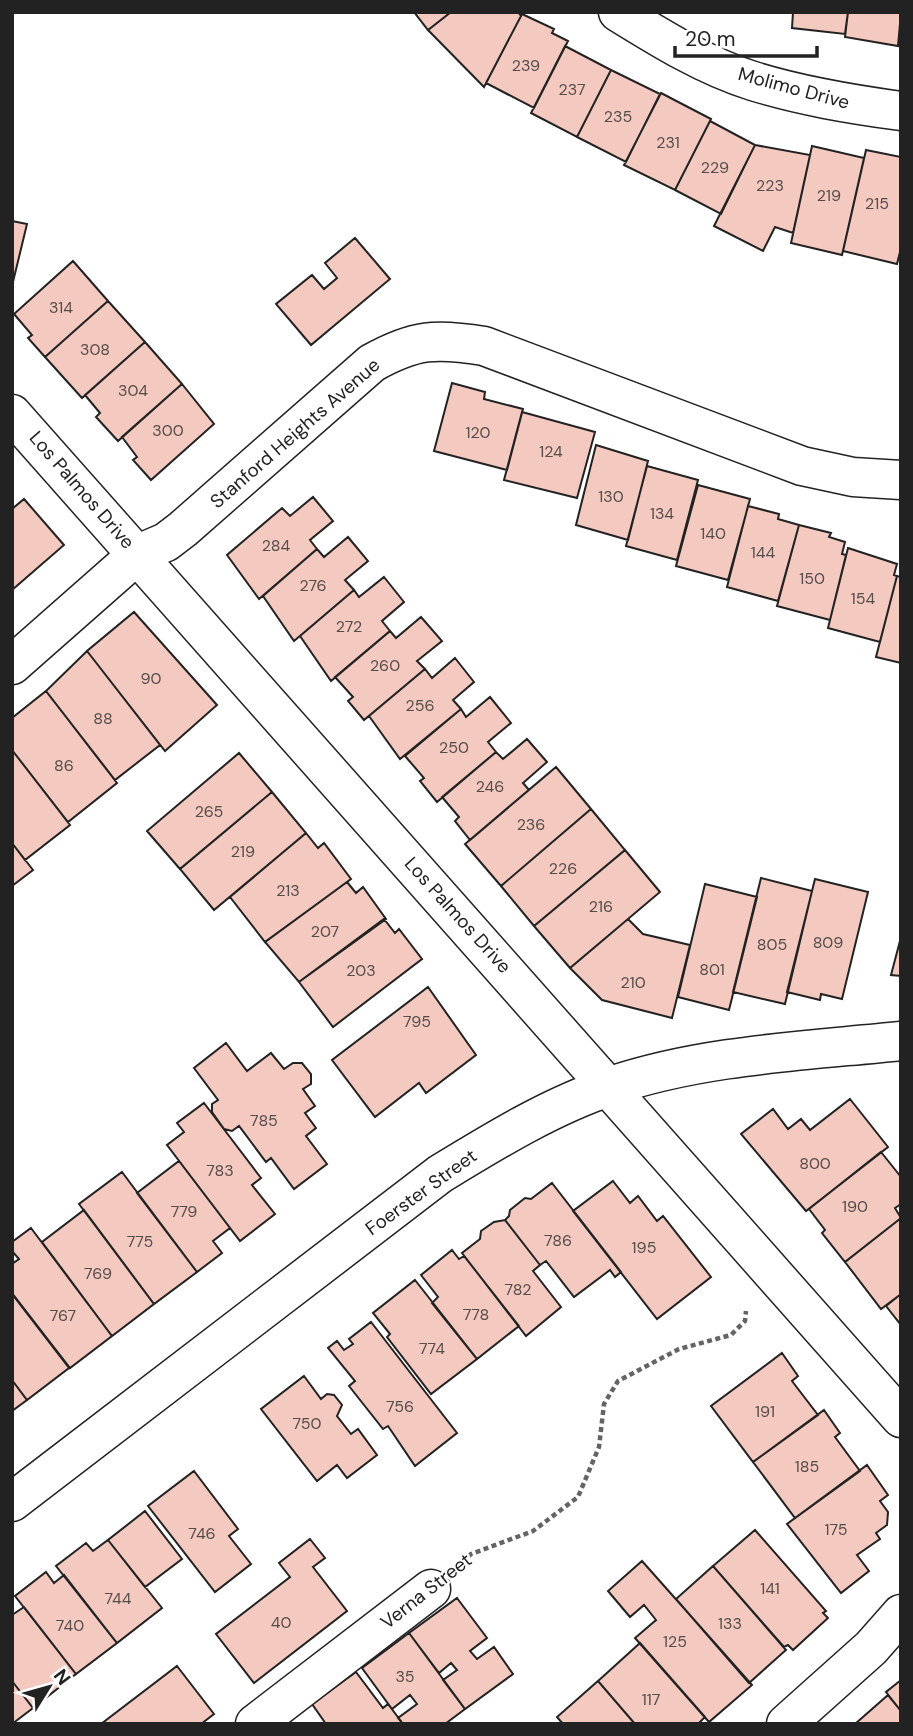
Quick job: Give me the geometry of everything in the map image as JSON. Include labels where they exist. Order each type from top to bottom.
[{"type":"street","name":"Molimo Drive","points":[[618,12],[675,47],[750,80],[828,101],[901,111]]},
{"type":"street","name":"Stanford Heights Avenue","points":[[12,665],[138,554],[166,542],[184,529],[372,363],[402,346],[446,340],[484,346],[802,466],[853,477],[901,480]]},
{"type":"street","name":"Los Palmos Drive","points":[[12,414],[769,1265],[901,1418]]},
{"type":"street","name":"Foerster Street","points":[[12,1502],[440,1174],[497,1139],[610,1086],[712,1062],[901,1041]]},
{"type":"street","name":"Verna Street","points":[[255,1724],[431,1589]]},
{"type":"street","points":[[786,1724],[871,1648],[901,1614]]},
{"type":"path","name":"Verna Street","points":[[431,1589],[471,1554],[533,1531],[578,1497],[599,1447],[604,1404],[618,1381],[679,1349],[730,1335],[745,1321],[749,1286],[769,1265]]},
{"type":"building","points":[[414,12],[451,12],[428,30]]},
{"type":"building","points":[[451,12],[518,12],[521,16],[484,87],[428,30]]},
{"type":"building","points":[[793,12],[848,12],[845,34],[792,28]]},
{"type":"building","points":[[848,12],[901,12],[898,46],[845,37]]},
{"type":"building","points":[[522,14],[554,29],[552,33],[568,41],[534,108],[486,83]]},
{"type":"building","points":[[565,46],[611,70],[577,137],[531,113]]},
{"type":"building","points":[[611,70],[660,94],[626,162],[577,137]]},
{"type":"building","points":[[661,93],[711,119],[675,190],[624,165]]},
{"type":"building","points":[[710,121],[755,145],[721,214],[675,190]]},
{"type":"building","points":[[755,145],[810,155],[793,233],[775,227],[763,251],[714,226]]},
{"type":"building","points":[[812,146],[864,158],[842,255],[791,243]]},
{"type":"building","points":[[866,150],[901,157],[901,248],[897,264],[843,251]]},
{"type":"building","points":[[12,221],[27,224],[12,286]]},
{"type":"building","points":[[355,238],[390,279],[311,345],[276,304],[312,275],[324,289],[337,278],[325,263]]},
{"type":"building","points":[[73,261],[108,301],[45,357],[28,338],[32,335],[14,314]]},
{"type":"building","points":[[108,301],[145,342],[82,398],[45,357]]},
{"type":"building","points":[[145,342],[182,384],[118,441],[96,417],[100,413],[85,395]]},
{"type":"building","points":[[452,383],[485,392],[484,399],[523,409],[507,470],[434,451]]},
{"type":"building","points":[[182,384],[214,424],[151,480],[133,460],[137,457],[122,437]]},
{"type":"building","points":[[522,412],[595,432],[577,498],[504,480]]},
{"type":"building","points":[[596,445],[648,461],[628,540],[576,525]]},
{"type":"building","points":[[647,466],[698,480],[677,560],[626,546]]},
{"type":"building","points":[[698,485],[750,499],[728,580],[676,566]]},
{"type":"building","points":[[313,497],[333,521],[310,540],[317,549],[259,599],[227,555],[282,508],[290,516]]},
{"type":"building","points":[[24,499],[64,545],[12,590],[12,509]]},
{"type":"building","points":[[748,506],[779,514],[778,519],[799,525],[778,601],[727,587]]},
{"type":"building","points":[[799,525],[831,533],[829,537],[845,542],[842,554],[846,555],[830,620],[777,606]]},
{"type":"building","points":[[348,537],[368,561],[345,580],[354,590],[294,641],[263,596],[317,549],[324,557]]},
{"type":"building","points":[[848,548],[897,564],[894,575],[897,576],[880,642],[828,628]]},
{"type":"building","points":[[897,576],[901,577],[901,663],[876,657]]},
{"type":"building","points":[[384,577],[404,602],[382,621],[390,631],[331,681],[300,636],[354,590],[359,597]]},
{"type":"building","points":[[134,612],[217,705],[165,751],[87,651]]},
{"type":"building","points":[[421,617],[442,641],[417,661],[425,669],[364,720],[348,701],[353,697],[335,677],[390,631],[396,638]]},
{"type":"building","points":[[87,651],[160,745],[115,780],[46,691]]},
{"type":"building","points":[[455,658],[474,682],[453,700],[461,709],[400,759],[369,716],[425,669],[432,678]]},
{"type":"building","points":[[46,691],[117,783],[68,822],[12,750],[12,718]]},
{"type":"building","points":[[490,697],[511,723],[488,742],[496,752],[437,802],[420,781],[424,778],[405,756],[461,709],[466,717]]},
{"type":"building","points":[[527,739],[547,762],[523,783],[529,790],[470,840],[455,821],[459,817],[442,797],[496,752],[503,759]]},
{"type":"building","points":[[12,750],[70,825],[25,860],[12,843]]},
{"type":"building","points":[[239,753],[272,792],[180,869],[147,831]]},
{"type":"building","points":[[556,767],[591,809],[501,886],[465,844]]},
{"type":"building","points":[[272,792],[306,833],[214,910],[180,869]]},
{"type":"building","points":[[591,809],[625,850],[534,926],[501,886]]},
{"type":"building","points":[[306,833],[318,848],[324,843],[351,879],[265,942],[230,897]]},
{"type":"building","points":[[12,843],[33,870],[12,886]]},
{"type":"building","points":[[625,850],[660,892],[570,968],[534,926]]},
{"type":"building","points":[[761,878],[812,891],[785,1004],[733,992]]},
{"type":"building","points":[[815,879],[868,892],[842,999],[821,994],[820,1000],[787,992]]},
{"type":"building","points":[[347,882],[356,893],[363,887],[386,919],[299,982],[265,942]]},
{"type":"building","points":[[705,884],[757,897],[729,1010],[678,997]]},
{"type":"building","points":[[384,919],[395,933],[399,929],[422,959],[333,1027],[299,982]]},
{"type":"building","points":[[628,919],[643,934],[690,945],[672,1018],[602,1000],[570,968]]},
{"type":"building","points":[[901,937],[901,976],[891,975]]},
{"type":"building","points":[[428,987],[476,1055],[426,1093],[419,1083],[375,1117],[332,1060]]},
{"type":"building","points":[[226,1043],[247,1071],[271,1053],[284,1069],[293,1063],[302,1063],[311,1074],[311,1084],[303,1089],[315,1106],[305,1113],[316,1128],[306,1136],[327,1164],[294,1189],[271,1158],[266,1162],[239,1126],[232,1131],[224,1129],[212,1112],[212,1104],[218,1100],[194,1068]]},
{"type":"building","points":[[850,1099],[888,1147],[806,1211],[741,1134],[773,1109],[788,1129],[801,1119],[810,1130]]},
{"type":"building","points":[[204,1103],[261,1178],[252,1185],[275,1214],[240,1241],[167,1145],[184,1132],[177,1123]]},
{"type":"building","points":[[881,1152],[901,1177],[901,1204],[895,1208],[901,1218],[845,1262],[822,1233],[825,1230],[809,1209]]},
{"type":"building","points":[[179,1161],[230,1228],[213,1241],[222,1253],[197,1272],[137,1193]]},
{"type":"building","points":[[122,1172],[197,1272],[154,1304],[79,1204]]},
{"type":"building","points":[[613,1181],[630,1203],[638,1196],[657,1221],[663,1216],[711,1277],[657,1319],[573,1211]]},
{"type":"building","points":[[552,1183],[621,1272],[615,1277],[610,1270],[574,1297],[546,1261],[540,1265],[505,1220],[510,1210],[525,1198],[531,1199]]},
{"type":"building","points":[[84,1210],[154,1304],[112,1336],[42,1242]]},
{"type":"building","points":[[901,1218],[901,1294],[881,1309],[845,1262]]},
{"type":"building","points":[[505,1220],[540,1265],[533,1271],[561,1307],[526,1336],[462,1253],[480,1239],[481,1231],[494,1222]]},
{"type":"building","points":[[31,1228],[112,1336],[70,1368],[12,1293],[12,1264],[19,1259],[12,1251],[12,1242]]},
{"type":"building","points":[[452,1250],[459,1259],[464,1256],[519,1326],[477,1359],[432,1303],[438,1297],[421,1275]]},
{"type":"building","points":[[415,1280],[477,1359],[431,1394],[387,1337],[390,1334],[373,1313]]},
{"type":"building","points":[[12,1294],[69,1368],[27,1400],[12,1380]]},
{"type":"building","points":[[901,1294],[901,1325],[886,1306]]},
{"type":"building","points":[[371,1322],[457,1433],[415,1466],[388,1426],[383,1429],[349,1386],[355,1381],[328,1348],[337,1341],[344,1350],[353,1344],[349,1339]]},
{"type":"building","points":[[782,1353],[798,1376],[792,1381],[818,1415],[753,1462],[711,1406]]},
{"type":"building","points":[[304,1376],[321,1399],[327,1394],[334,1395],[342,1405],[337,1416],[351,1434],[358,1429],[377,1455],[347,1478],[337,1465],[317,1481],[261,1409]]},
{"type":"building","points":[[12,1380],[27,1400],[12,1411]]},
{"type":"building","points":[[824,1410],[840,1433],[835,1437],[860,1471],[795,1518],[753,1462]]},
{"type":"building","points":[[867,1465],[888,1495],[880,1501],[888,1512],[887,1525],[876,1533],[880,1539],[857,1555],[869,1571],[841,1593],[787,1524]]},
{"type":"building","points":[[194,1471],[238,1529],[229,1536],[251,1564],[215,1592],[148,1506]]},
{"type":"building","points":[[145,1511],[182,1559],[145,1587],[108,1540]]},
{"type":"building","points":[[755,1530],[826,1611],[823,1613],[828,1618],[793,1650],[788,1645],[784,1647],[713,1566]]},
{"type":"building","points":[[310,1539],[325,1558],[313,1567],[347,1611],[254,1683],[216,1634],[290,1577],[279,1563]]},
{"type":"building","points":[[108,1540],[162,1608],[117,1643],[56,1566],[86,1543],[93,1551]]},
{"type":"building","points":[[642,1561],[752,1685],[709,1722],[635,1638],[656,1620],[644,1605],[630,1617],[608,1591]]},
{"type":"building","points":[[713,1566],[786,1650],[749,1683],[676,1599]]},
{"type":"building","points":[[46,1572],[54,1583],[64,1575],[117,1643],[76,1674],[15,1596]]},
{"type":"building","points":[[457,1598],[487,1638],[470,1651],[477,1659],[494,1647],[513,1674],[465,1709],[443,1680],[457,1670],[451,1663],[439,1673],[409,1633]]},
{"type":"building","points":[[24,1607],[76,1674],[33,1708],[12,1681],[12,1615]]},
{"type":"building","points":[[409,1633],[465,1709],[445,1724],[403,1724],[398,1718],[417,1704],[410,1695],[392,1709],[362,1668]]},
{"type":"building","points":[[640,1643],[705,1717],[698,1724],[635,1724],[598,1681]]},
{"type":"building","points":[[177,1666],[214,1714],[201,1724],[101,1724]]},
{"type":"building","points":[[356,1672],[383,1708],[388,1704],[403,1724],[326,1724],[312,1704]]},
{"type":"building","points":[[901,1680],[901,1711],[886,1692]]},
{"type":"building","points":[[12,1681],[33,1708],[12,1724]]},
{"type":"building","points":[[598,1681],[635,1724],[563,1724],[557,1717]]},
{"type":"building","points":[[888,1695],[901,1711],[901,1724],[855,1724]]}]
